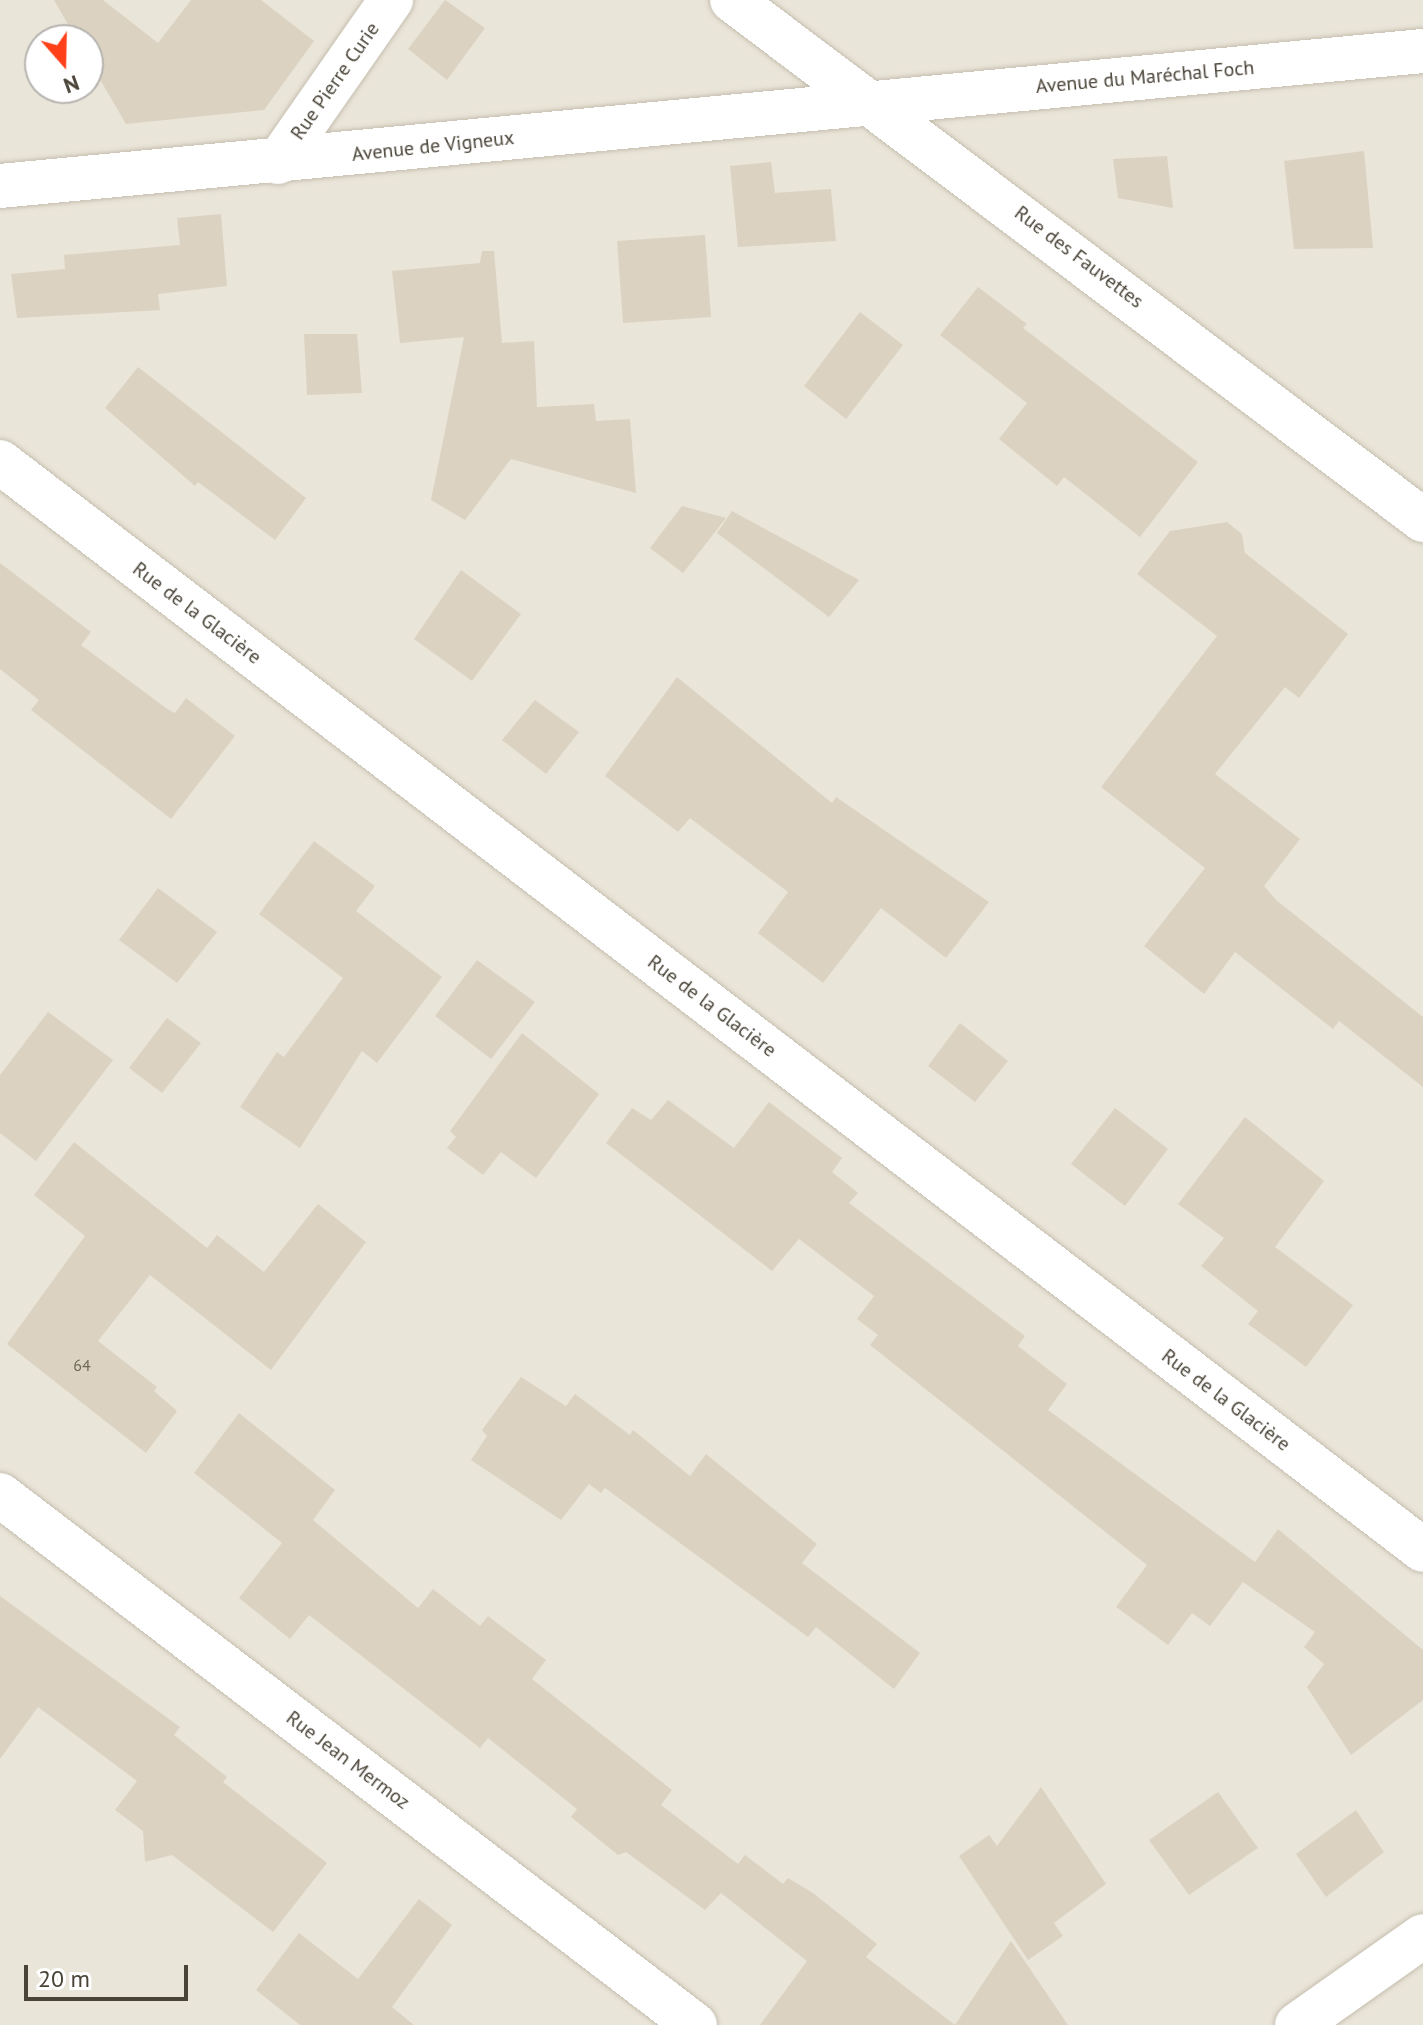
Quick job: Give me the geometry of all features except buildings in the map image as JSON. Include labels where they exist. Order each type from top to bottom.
[{"type":"street","name":"Rue Pierre Curie","points":[[278,162],[391,0]]},
{"type":"street","name":"Rue des Fauvettes","points":[[732,0],[866,103],[967,172],[1423,520]]},
{"type":"street","name":"Avenue du Maréchal Foch","points":[[866,103],[1423,51]]},
{"type":"street","name":"Avenue de Vigneux","points":[[0,186],[278,162],[866,103]]},
{"type":"street","name":"Rue de la Glacière","points":[[0,462],[1423,1550]]},
{"type":"street","name":"Rue Jean Mermoz","points":[[0,1495],[695,2025]]},
{"type":"street","points":[[1297,2025],[1423,1936]]},
{"type":"shaded area","points":[[0,0],[1423,0],[1423,2025],[0,2025]]}]
